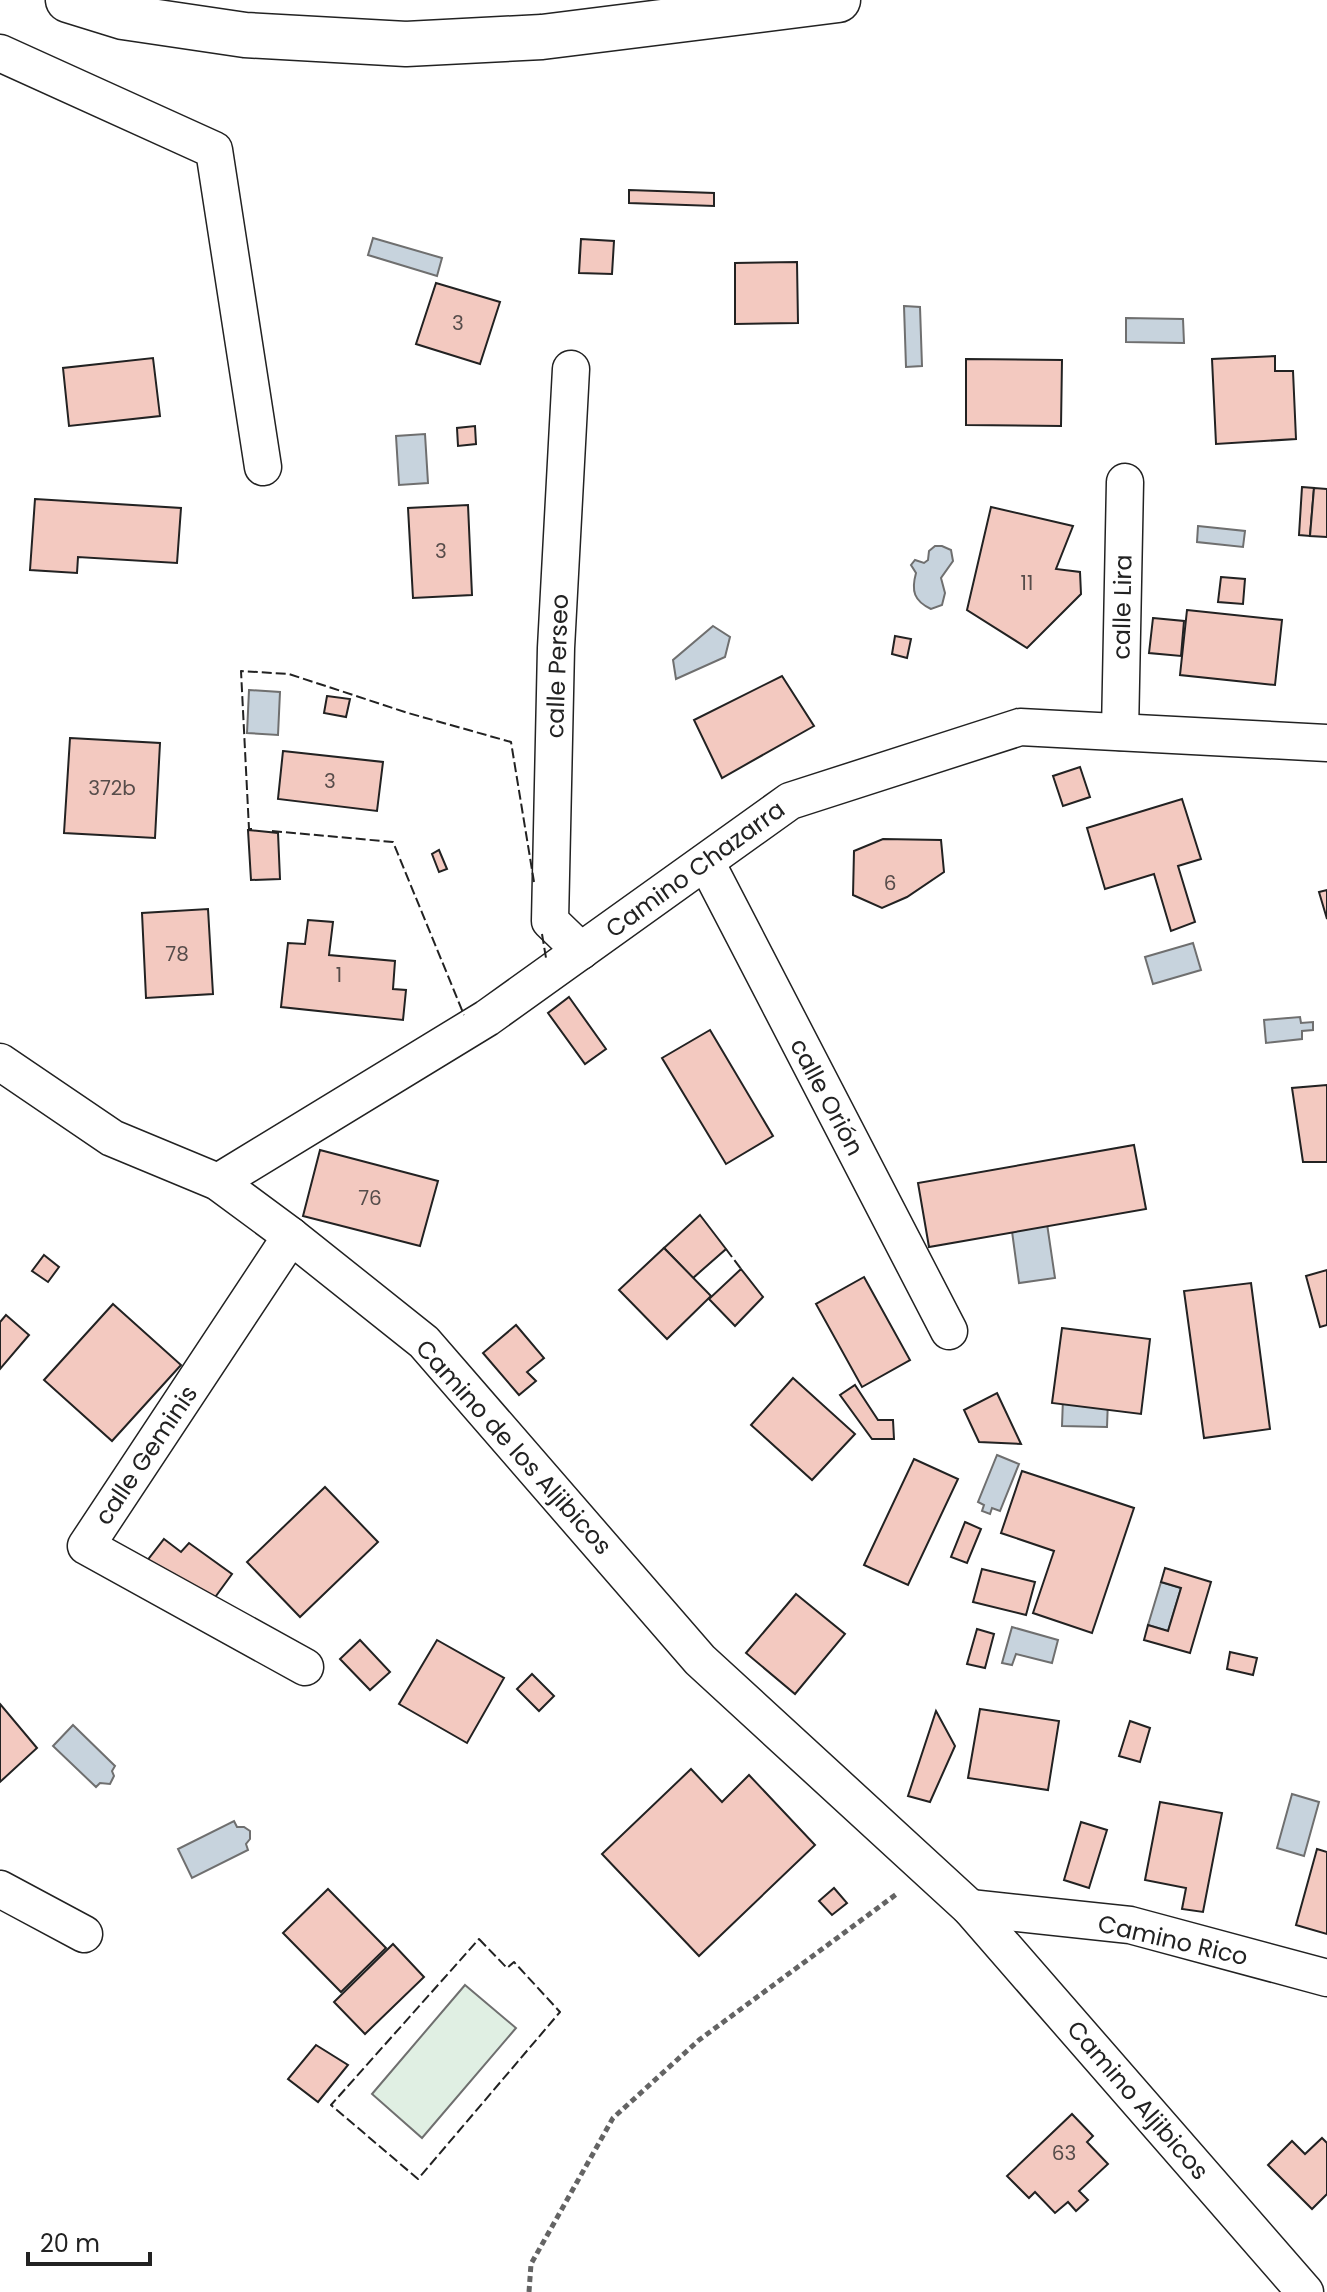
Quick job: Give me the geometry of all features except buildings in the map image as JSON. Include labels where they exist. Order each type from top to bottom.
[{"type":"main road","points":[[68,0],[123,17],[245,35],[406,44],[542,37],[838,0]]},
{"type":"street","points":[[0,53],[214,150],[263,467]]},
{"type":"street","name":"calle Perseo","points":[[571,369],[556,648],[550,921],[581,951]]},
{"type":"street","name":"calle Lira","points":[[1120,732],[1125,482]]},
{"type":"street","name":"Camino Chazarra","points":[[218,1182],[487,1018],[790,801],[1020,727],[1327,743]]},
{"type":"street","name":"calle Orión","points":[[706,862],[949,1331]]},
{"type":"street","name":"Camino de los Aljibicos","points":[[0,1062],[112,1138],[218,1182],[424,1342],[700,1660],[970,1908]]},
{"type":"street","name":"calle Geminis","points":[[291,1236],[86,1546],[305,1667]]},
{"type":"street","points":[[0,1889],[84,1934]]},
{"type":"street","name":"Camino Rico","points":[[970,1908],[1130,1925],[1327,1978]]},
{"type":"street","name":"Camino Aljibicos","points":[[970,1908],[1305,2292]]},
{"type":"path","points":[[529,2292],[531,2264],[613,2118],[699,2040],[928,1870]]},
{"type":"green space","points":[[465,1985],[516,2028],[422,2138],[372,2094]]},
{"type":"shaded area","points":[[373,238],[442,258],[437,276],[368,255]]},
{"type":"shaded area","points":[[904,306],[920,307],[922,366],[906,367]]},
{"type":"shaded area","points":[[1126,318],[1183,319],[1184,343],[1126,342]]},
{"type":"shaded area","points":[[425,434],[428,483],[399,485],[396,436]]},
{"type":"shaded area","points":[[1198,526],[1245,531],[1243,547],[1197,542]]},
{"type":"shaded area","points":[[935,546],[951,550],[953,561],[941,578],[945,593],[942,605],[931,609],[915,595],[916,573],[911,565],[915,560],[924,563],[928,560],[929,551]]},
{"type":"shaded area","points":[[713,626],[730,637],[725,657],[676,679],[673,660]]},
{"type":"shaded area","points":[[249,690],[280,692],[278,735],[247,733]]},
{"type":"shaded area","points":[[1193,943],[1201,970],[1153,984],[1145,957]]},
{"type":"shaded area","points":[[1300,1017],[1301,1023],[1313,1022],[1313,1030],[1302,1031],[1302,1039],[1266,1043],[1264,1020]]},
{"type":"shaded area","points":[[1046,1217],[1055,1278],[1019,1283],[1011,1224]]},
{"type":"shaded area","points":[[1063,1398],[1108,1400],[1107,1427],[1062,1426]]},
{"type":"shaded area","points":[[997,1455],[1019,1464],[1000,1511],[992,1508],[990,1514],[982,1511],[984,1505],[978,1502]]},
{"type":"shaded area","points":[[1161,1582],[1181,1588],[1168,1631],[1148,1625]]},
{"type":"shaded area","points":[[1012,1627],[1058,1640],[1052,1663],[1016,1654],[1012,1665],[1002,1663]]},
{"type":"shaded area","points":[[73,1725],[115,1766],[110,1784],[100,1783],[96,1787],[53,1746]]},
{"type":"shaded area","points":[[1292,1794],[1319,1802],[1304,1856],[1277,1848]]},
{"type":"shaded area","points":[[234,1821],[237,1827],[250,1831],[246,1844],[248,1850],[192,1878],[178,1849]]},
{"type":"fence","points":[[252,829],[249,829],[241,671],[289,674],[408,713],[511,742],[534,882]]},
{"type":"fence","points":[[272,831],[393,842],[464,1015]]},
{"type":"fence","points":[[542,934],[546,958],[543,960]]},
{"type":"fence","points":[[726,1249],[741,1269]]},
{"type":"fence","points":[[479,1939],[507,1968],[514,1962],[560,2012],[418,2179],[331,2105],[479,1939]]}]
